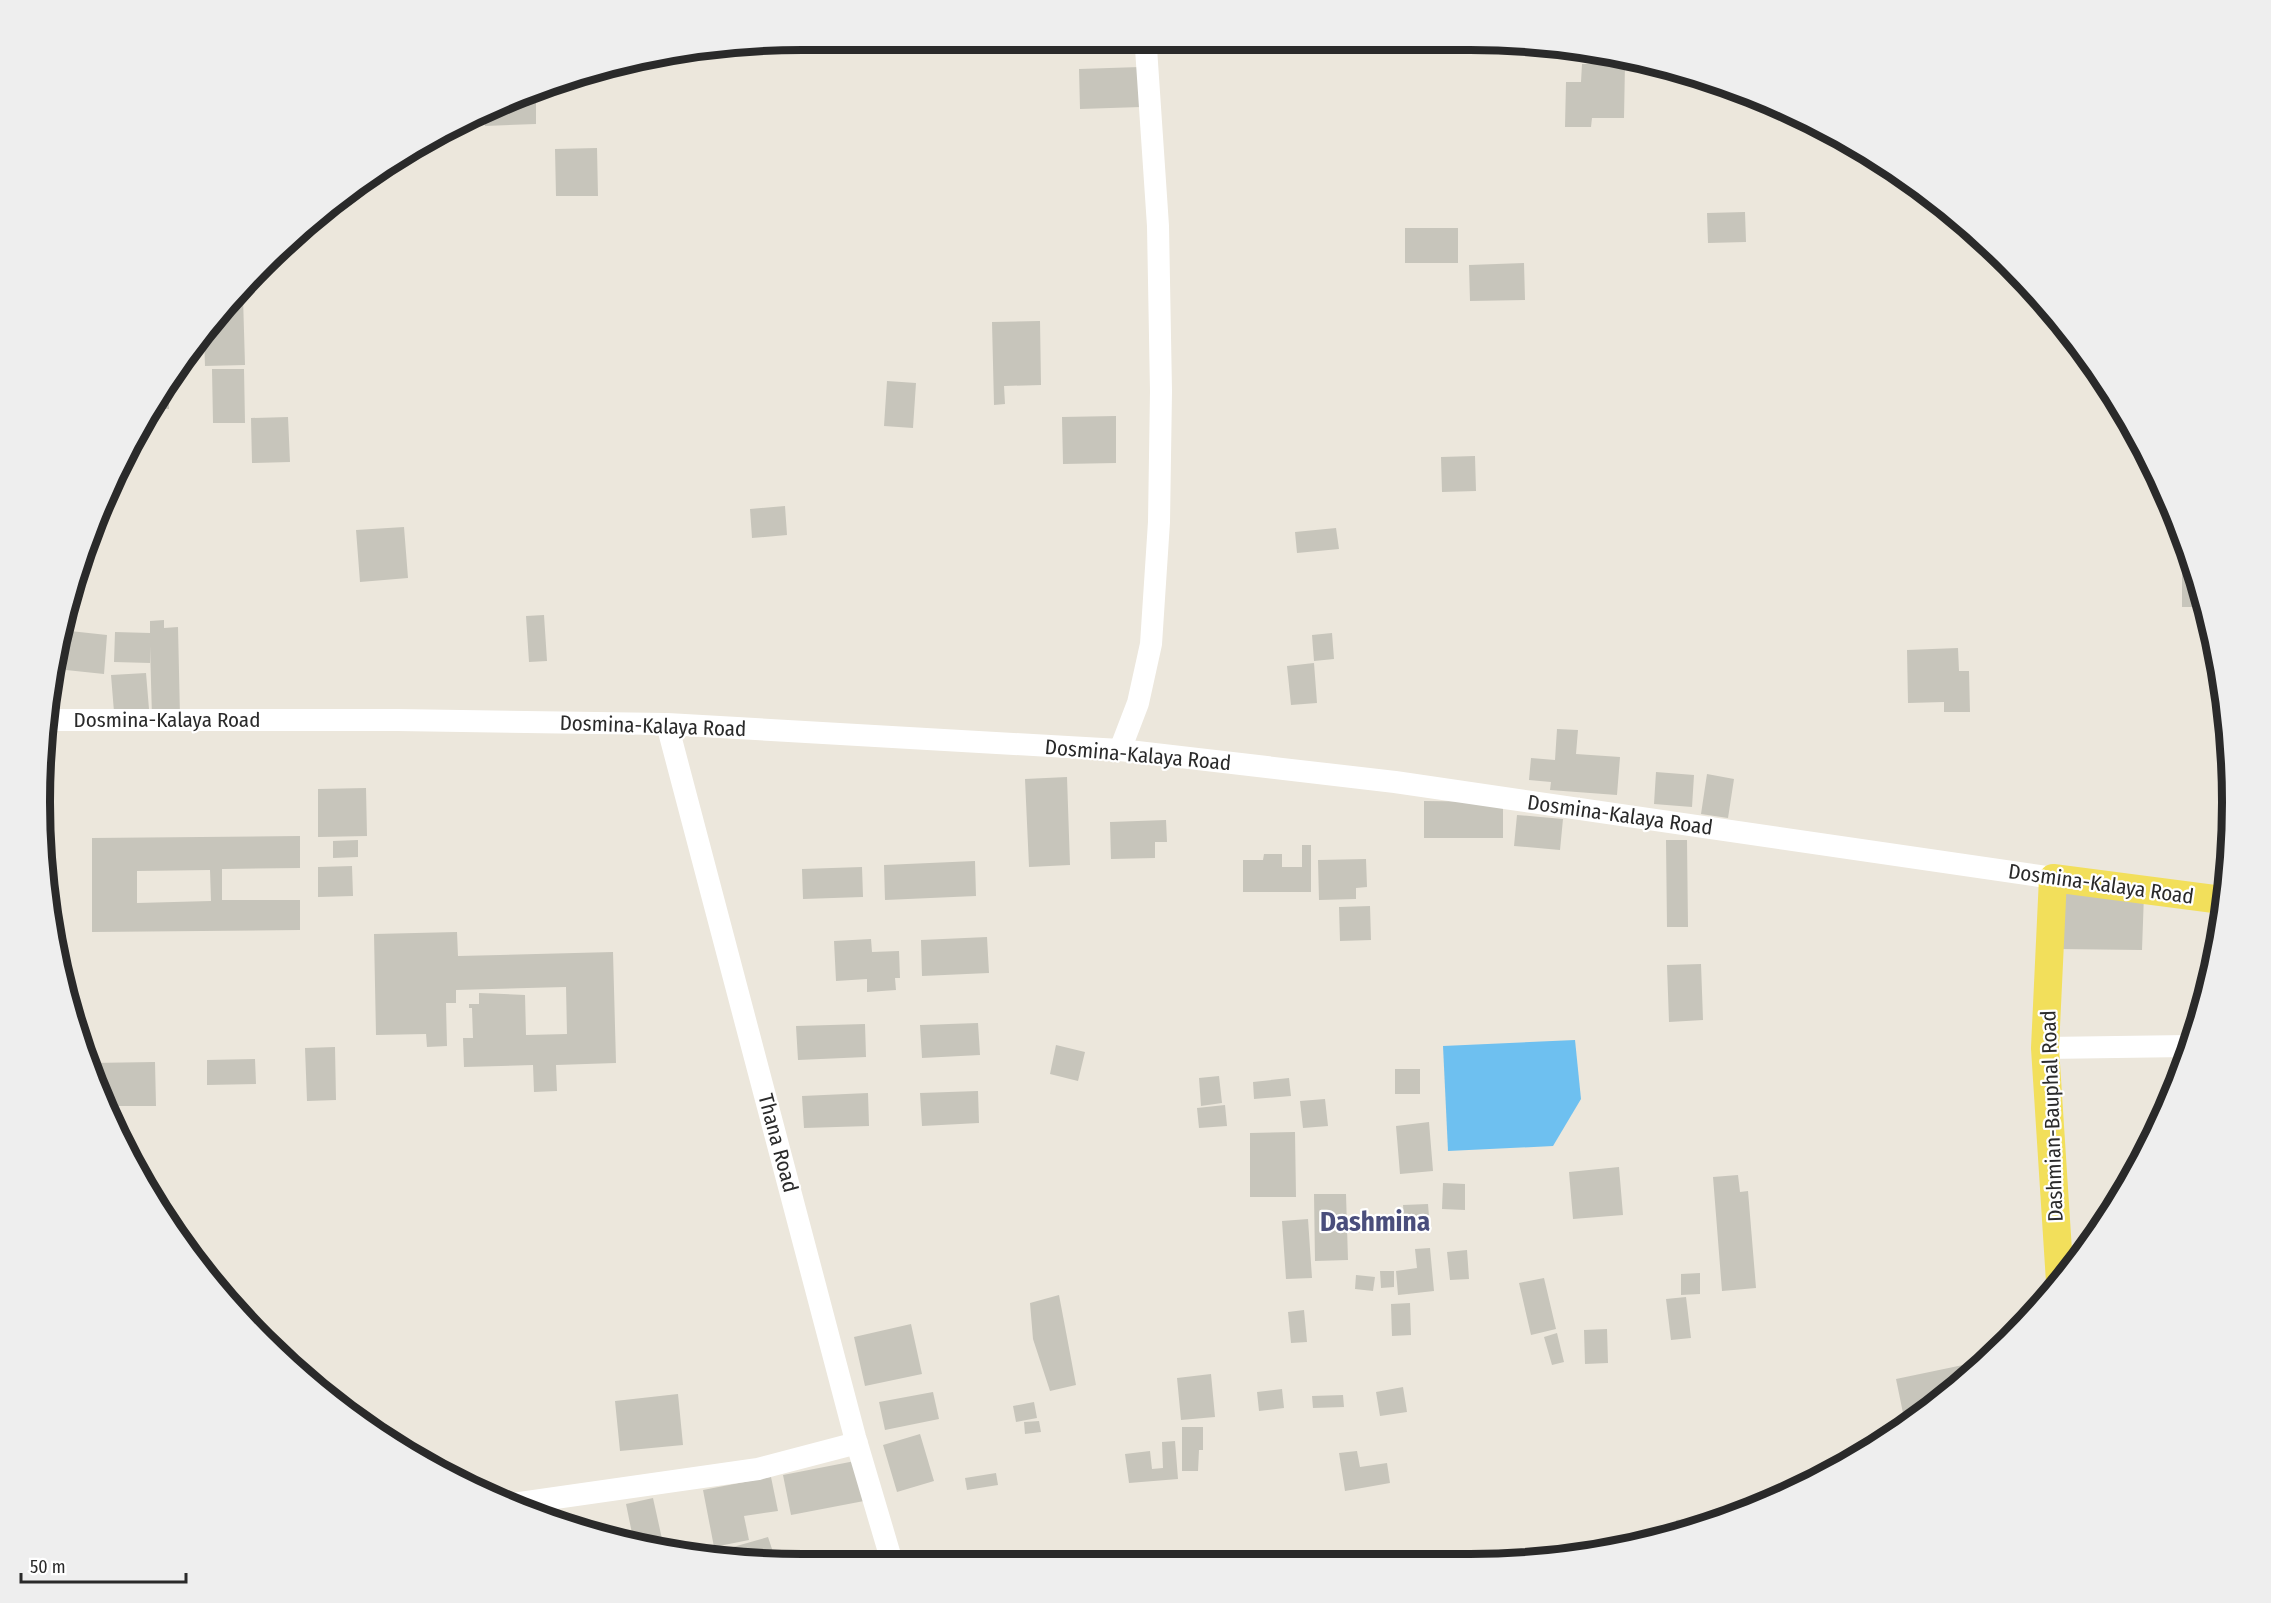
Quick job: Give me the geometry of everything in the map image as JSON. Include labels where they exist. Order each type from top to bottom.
[{"type":"main road","name":"Dosmina-Kalaya Road","points":[[2053,878],[2215,899]]},
{"type":"main road","name":"Dashmian-Bauphal Road","points":[[2053,878],[2044,1048],[2059,1268]]},
{"type":"street","points":[[1120,750],[1138,703],[1151,644],[1159,522],[1161,392],[1158,237],[1146,50]]},
{"type":"street","name":"Dosmina-Kalaya Road","points":[[54,720],[397,720],[668,724],[1120,750],[1395,782],[2053,878]]},
{"type":"street","name":"Thana Road","points":[[668,724],[857,1443],[890,1554]]},
{"type":"street","points":[[2044,1048],[2181,1046]]},
{"type":"street","points":[[529,1502],[758,1469],[857,1443]]},
{"type":"water","points":[[1575,1040],[1581,1099],[1553,1146],[1448,1151],[1443,1046]]},
{"type":"building","points":[[1582,64],[1625,66],[1624,118],[1592,118],[1591,127],[1565,127],[1566,82],[1581,82]]},
{"type":"building","points":[[1140,67],[1141,107],[1080,109],[1079,69]]},
{"type":"building","points":[[536,98],[536,124],[485,126],[485,120]]},
{"type":"building","points":[[597,148],[598,196],[556,196],[555,149]]},
{"type":"building","points":[[1745,212],[1746,242],[1708,243],[1707,213]]},
{"type":"building","points":[[1405,228],[1458,228],[1458,263],[1405,263]]},
{"type":"building","points":[[1524,263],[1525,300],[1470,301],[1469,265]]},
{"type":"building","points":[[243,299],[245,365],[205,366],[204,345]]},
{"type":"building","points":[[1040,321],[1041,385],[1004,386],[1005,404],[994,405],[992,322]]},
{"type":"building","points":[[212,369],[244,369],[245,423],[213,423]]},
{"type":"building","points":[[887,381],[916,383],[913,428],[884,426]]},
{"type":"building","points":[[169,395],[169,409],[160,409]]},
{"type":"building","points":[[1116,416],[1116,463],[1063,464],[1062,417]]},
{"type":"building","points":[[288,417],[290,462],[252,463],[251,418]]},
{"type":"building","points":[[1475,456],[1476,491],[1442,492],[1441,457]]},
{"type":"building","points":[[785,506],[787,535],[752,538],[750,509]]},
{"type":"building","points":[[404,527],[408,578],[360,582],[356,530]]},
{"type":"building","points":[[1336,528],[1339,549],[1297,553],[1295,532]]},
{"type":"building","points":[[2182,560],[2196,607],[2182,607]]},
{"type":"building","points":[[544,615],[547,661],[529,662],[526,616]]},
{"type":"building","points":[[164,620],[164,628],[178,627],[180,717],[152,717],[150,646],[150,663],[114,662],[115,632],[150,633],[150,621]]},
{"type":"building","points":[[70,631],[107,635],[104,674],[66,670]]},
{"type":"building","points":[[1332,633],[1334,659],[1314,661],[1312,635]]},
{"type":"building","points":[[1958,648],[1959,671],[1969,671],[1970,712],[1944,712],[1944,702],[1908,703],[1907,650]]},
{"type":"building","points":[[1314,663],[1317,703],[1291,705],[1287,666]]},
{"type":"building","points":[[146,673],[149,709],[114,712],[111,675]]},
{"type":"building","points":[[1557,729],[1578,730],[1576,754],[1620,757],[1617,795],[1550,790],[1551,782],[1529,780],[1531,758],[1555,760]]},
{"type":"building","points":[[1656,772],[1694,775],[1692,807],[1654,804]]},
{"type":"building","points":[[1707,774],[1734,779],[1728,818],[1701,814]]},
{"type":"building","points":[[1067,777],[1070,865],[1029,867],[1025,779]]},
{"type":"building","points":[[366,788],[367,836],[318,837],[318,789]]},
{"type":"building","points":[[1424,801],[1503,802],[1503,838],[1424,838]]},
{"type":"building","points":[[1517,815],[1563,819],[1560,850],[1514,846]]},
{"type":"building","points":[[1166,820],[1167,842],[1155,842],[1155,858],[1111,859],[1110,822]]},
{"type":"building","points":[[300,836],[300,868],[222,869],[222,900],[300,900],[300,930],[92,932],[92,838]],"holes":[[[210,870],[211,901],[137,903],[137,871]]]},
{"type":"building","points":[[358,840],[358,857],[333,858],[333,841]]},
{"type":"building","points":[[1666,840],[1687,840],[1688,927],[1667,927]]},
{"type":"building","points":[[1302,845],[1311,845],[1311,892],[1243,892],[1243,860],[1263,860],[1264,854],[1282,854],[1282,867],[1302,867]]},
{"type":"building","points":[[1366,859],[1367,887],[1356,888],[1356,899],[1319,900],[1318,860]]},
{"type":"building","points":[[975,861],[976,896],[885,900],[884,865]]},
{"type":"building","points":[[352,866],[353,896],[318,897],[318,867]]},
{"type":"building","points":[[862,867],[863,897],[803,899],[802,869]]},
{"type":"building","points":[[2060,893],[2144,894],[2142,950],[2059,949]]},
{"type":"building","points":[[1370,906],[1371,940],[1340,941],[1339,907]]},
{"type":"building","points":[[457,932],[458,956],[613,952],[616,1063],[556,1065],[557,1091],[534,1092],[533,1065],[464,1067],[463,1038],[473,1038],[472,1008],[469,1008],[469,1004],[479,1004],[479,993],[525,995],[526,1035],[567,1034],[566,987],[456,990],[456,1003],[446,1003],[447,1046],[427,1047],[426,1034],[376,1035],[374,934]]},
{"type":"building","points":[[987,937],[989,973],[922,976],[921,940]]},
{"type":"building","points":[[871,939],[872,952],[899,951],[900,978],[895,978],[896,990],[867,992],[867,979],[836,981],[834,941]]},
{"type":"building","points":[[1701,964],[1703,1020],[1669,1022],[1667,965]]},
{"type":"building","points":[[978,1023],[980,1055],[922,1058],[920,1025]]},
{"type":"building","points":[[865,1024],[866,1057],[798,1060],[796,1026]]},
{"type":"building","points":[[1056,1045],[1085,1052],[1078,1081],[1050,1074]]},
{"type":"building","points":[[335,1047],[336,1100],[307,1101],[305,1048]]},
{"type":"building","points":[[255,1059],[256,1084],[207,1085],[207,1060]]},
{"type":"building","points":[[155,1062],[156,1106],[115,1106],[97,1063]]},
{"type":"building","points":[[1395,1069],[1420,1069],[1420,1094],[1395,1094]]},
{"type":"building","points":[[1219,1076],[1222,1103],[1201,1106],[1199,1078]]},
{"type":"building","points":[[1289,1078],[1291,1096],[1254,1099],[1253,1082]]},
{"type":"building","points":[[978,1091],[979,1123],[922,1126],[920,1093]]},
{"type":"building","points":[[868,1093],[869,1126],[804,1128],[802,1096]]},
{"type":"building","points":[[1325,1099],[1328,1126],[1303,1128],[1300,1101]]},
{"type":"building","points":[[1225,1105],[1227,1126],[1199,1128],[1197,1108]]},
{"type":"building","points":[[1429,1122],[1433,1171],[1400,1174],[1396,1126]]},
{"type":"building","points":[[1295,1132],[1296,1197],[1250,1197],[1250,1133]]},
{"type":"building","points":[[1619,1167],[1623,1215],[1573,1219],[1569,1172]]},
{"type":"building","points":[[1738,1175],[1740,1192],[1748,1191],[1756,1288],[1722,1291],[1713,1177]]},
{"type":"building","points":[[1443,1183],[1465,1184],[1465,1210],[1442,1209]]},
{"type":"building","points":[[1314,1194],[1346,1194],[1348,1260],[1315,1261]]},
{"type":"building","points":[[1428,1204],[1430,1229],[1405,1231],[1403,1205]]},
{"type":"building","points":[[1308,1219],[1312,1278],[1286,1279],[1282,1221]]},
{"type":"building","points":[[1430,1248],[1434,1291],[1398,1295],[1396,1271],[1417,1268],[1415,1249]]},
{"type":"building","points":[[1467,1250],[1469,1279],[1450,1280],[1447,1252]]},
{"type":"building","points":[[1380,1271],[1394,1271],[1394,1287],[1381,1288]]},
{"type":"building","points":[[1700,1273],[1700,1294],[1681,1295],[1681,1274]]},
{"type":"building","points":[[1356,1275],[1375,1277],[1373,1291],[1355,1289]]},
{"type":"building","points":[[1544,1278],[1556,1329],[1531,1335],[1519,1283]]},
{"type":"building","points":[[1059,1295],[1076,1385],[1050,1391],[1033,1339],[1030,1303]]},
{"type":"building","points":[[1686,1297],[1691,1338],[1671,1340],[1666,1299]]},
{"type":"building","points":[[1410,1303],[1411,1335],[1392,1336],[1391,1304]]},
{"type":"building","points":[[1304,1310],[1307,1342],[1291,1343],[1288,1312]]},
{"type":"building","points":[[911,1324],[922,1374],[865,1386],[854,1337]]},
{"type":"building","points":[[1607,1329],[1608,1363],[1585,1364],[1584,1330]]},
{"type":"building","points":[[1557,1333],[1564,1362],[1552,1365],[1544,1337]]},
{"type":"building","points":[[1968,1364],[1927,1398],[1903,1413],[1896,1379]]},
{"type":"building","points":[[1211,1374],[1215,1417],[1181,1420],[1177,1378]]},
{"type":"building","points":[[1403,1387],[1407,1412],[1380,1416],[1376,1392]]},
{"type":"building","points":[[1282,1389],[1284,1408],[1259,1411],[1257,1392]]},
{"type":"building","points":[[933,1392],[939,1419],[885,1430],[879,1402]]},
{"type":"building","points":[[678,1394],[683,1445],[620,1451],[615,1401]]},
{"type":"building","points":[[1343,1395],[1344,1407],[1313,1408],[1312,1396]]},
{"type":"building","points":[[1034,1402],[1037,1418],[1016,1422],[1013,1406]]},
{"type":"building","points":[[1039,1421],[1041,1432],[1025,1434],[1024,1422]]},
{"type":"building","points":[[1182,1427],[1203,1427],[1203,1450],[1199,1450],[1198,1471],[1182,1471]]},
{"type":"building","points":[[920,1434],[934,1481],[897,1492],[883,1445]]},
{"type":"building","points":[[1175,1441],[1178,1479],[1129,1483],[1125,1454],[1150,1451],[1152,1469],[1163,1468],[1162,1442]]},
{"type":"building","points":[[1357,1451],[1360,1467],[1387,1463],[1390,1483],[1345,1491],[1339,1453]]},
{"type":"building","points":[[855,1461],[864,1501],[791,1515],[783,1475]]},
{"type":"building","points":[[996,1473],[998,1485],[967,1490],[965,1478]]},
{"type":"building","points":[[771,1477],[778,1511],[744,1516],[749,1540],[714,1547],[703,1490]]},
{"type":"building","points":[[653,1498],[662,1540],[632,1534],[626,1504]]},
{"type":"building","points":[[1700,1517],[1676,1524],[1676,1520]]},
{"type":"building","points":[[768,1537],[773,1553],[734,1550],[733,1547]]},
{"type":"district","name":"Dashmina","points":[[1375,1222]]}]
